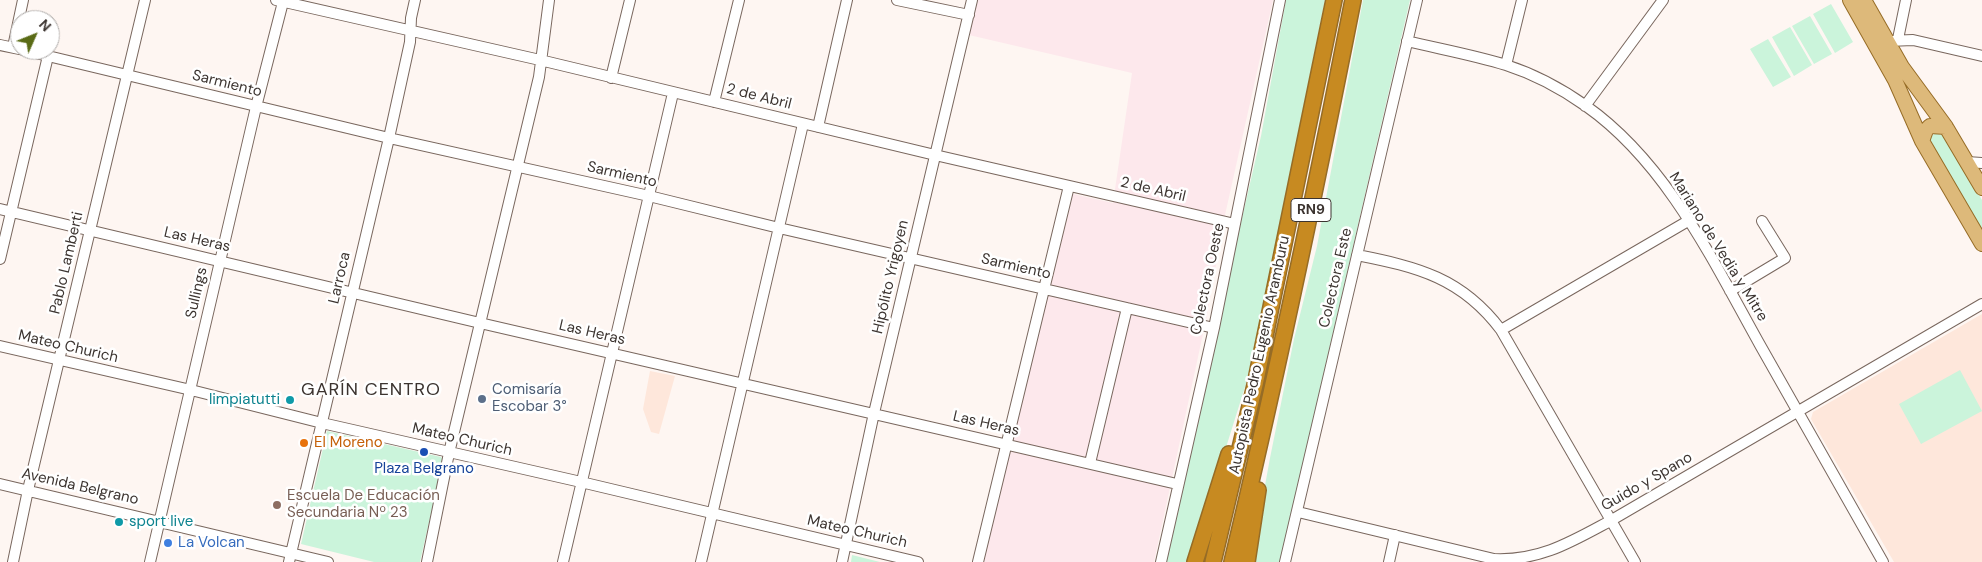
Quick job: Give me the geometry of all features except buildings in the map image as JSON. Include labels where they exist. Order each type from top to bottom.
[{"type":"highway","name":"Autopista Pedro Eugenio Aramburu","points":[[1213,562],[1255,385],[1334,0]]},
{"type":"highway","name":"Autopista Pedro Eugenio Aramburu","points":[[1232,562],[1308,228],[1353,0]]},
{"type":"highway","points":[[1194,562],[1221,479],[1255,385]]},
{"type":"highway","points":[[1247,562],[1257,498],[1266,418]]},
{"type":"main road","points":[[1850,0],[1895,80],[1922,141],[1982,244]]},
{"type":"main road","points":[[1864,0],[1893,40],[1902,67],[1946,127],[1982,188]]},
{"type":"main road","points":[[1922,141],[1926,130],[1930,126],[1946,127]]},
{"type":"street","name":"Pablo Lamberti","points":[[13,562],[28,490],[145,0]]},
{"type":"street","name":"Larroca","points":[[290,558],[389,138],[410,42],[415,0]]},
{"type":"street","points":[[427,562],[449,453],[539,77],[549,0]]},
{"type":"street","points":[[611,78],[630,0]]},
{"type":"street","points":[[714,102],[739,0]]},
{"type":"street","points":[[818,127],[847,0]]},
{"type":"street","points":[[897,0],[968,15]]},
{"type":"street","name":"Hipólito Yrigoyen","points":[[842,562],[874,413],[972,0]]},
{"type":"street","name":"Colectora Oeste","points":[[1161,562],[1177,484],[1214,328],[1280,0]]},
{"type":"street","name":"Colectora Este","points":[[1285,562],[1417,0]]},
{"type":"street","points":[[1506,65],[1522,0]]},
{"type":"street","points":[[1585,106],[1663,0]]},
{"type":"street","points":[[1906,0],[1893,40],[1913,40],[1982,56]]},
{"type":"street","name":"2 de Abril","points":[[279,1],[312,4],[410,31],[1235,224]]},
{"type":"street","name":"Sullings","points":[[150,562],[279,1]]},
{"type":"street","name":"Mariano de Vedia y Mitre","points":[[1407,41],[1506,65],[1548,83],[1585,106],[1635,148],[1672,196],[1730,291],[1883,562]]},
{"type":"street","name":"Sarmiento","points":[[60,59],[256,107],[649,196],[779,228],[1214,328]]},
{"type":"street","points":[[0,259],[47,60]]},
{"type":"street","points":[[563,562],[673,93]]},
{"type":"street","points":[[701,562],[803,124]]},
{"type":"street","points":[[1966,162],[1982,163]]},
{"type":"street","points":[[978,562],[1068,186]]},
{"type":"street","name":"Las Heras","points":[[0,209],[1177,484]]},
{"type":"street","points":[[1730,291],[1785,258],[1762,220]]},
{"type":"street","points":[[1501,330],[1688,221]]},
{"type":"street","points":[[1357,254],[1407,266],[1449,282],[1480,305],[1501,330],[1635,562]]},
{"type":"street","name":"Guido y Spano","points":[[1298,512],[1493,561],[1540,555],[1610,521],[1982,304]]},
{"type":"street","points":[[1090,463],[1127,308]]},
{"type":"street","name":"Mateo Churich","points":[[0,346],[191,390],[322,424],[582,482],[918,562]]},
{"type":"street","name":"Avenida Belgrano","points":[[0,484],[159,522],[290,558],[328,562]]},
{"type":"street","points":[[1389,562],[1395,535]]},
{"type":"shaded area","points":[[978,0],[1273,0],[1225,215],[1207,315],[1154,562],[983,562],[1073,194],[1113,203],[1132,73],[969,35]]},
{"type":"shaded area","points":[[1982,314],[1982,562],[1894,562],[1811,419],[1813,412]]},
{"type":"shaded area","points":[[650,371],[675,376],[659,434],[651,432],[643,409]]},
{"type":"green space","points":[[1286,0],[1325,0],[1250,371],[1190,562],[1165,562],[1200,399],[1261,136]]},
{"type":"green space","points":[[1363,0],[1410,0],[1280,562],[1251,562],[1294,339],[1317,246]]},
{"type":"green space","points":[[1831,4],[1853,42],[1835,53],[1813,14]]},
{"type":"green space","points":[[1810,16],[1832,54],[1814,64],[1792,26]]},
{"type":"green space","points":[[1790,27],[1812,65],[1794,76],[1772,37]]},
{"type":"green space","points":[[1768,39],[1791,77],[1773,87],[1750,49]]},
{"type":"green space","points":[[1936,133],[1945,136],[1982,200],[1982,231],[1929,139]]},
{"type":"green space","points":[[1960,370],[1982,411],[1921,444],[1899,404]]},
{"type":"green space","points":[[327,431],[441,457],[443,460],[420,562],[374,562],[301,544]]},
{"type":"green space","points":[[852,555],[880,562],[851,562]]},
{"type":"place","name":"Comisaría Escobar 3°","points":[[482,399]]},
{"type":"place","name":"limpiatutti","points":[[290,400]]},
{"type":"place","name":"El Moreno","points":[[304,443]]},
{"type":"place","name":"Plaza Belgrano","points":[[424,452]]},
{"type":"place","name":"Escuela De Educación Secundaria Nº 23","points":[[277,505]]},
{"type":"place","name":"sport live","points":[[119,522]]},
{"type":"place","name":"La Volcan","points":[[168,543]]},
{"type":"district","name":"GARÍN CENTRO","points":[[371,390]]}]
